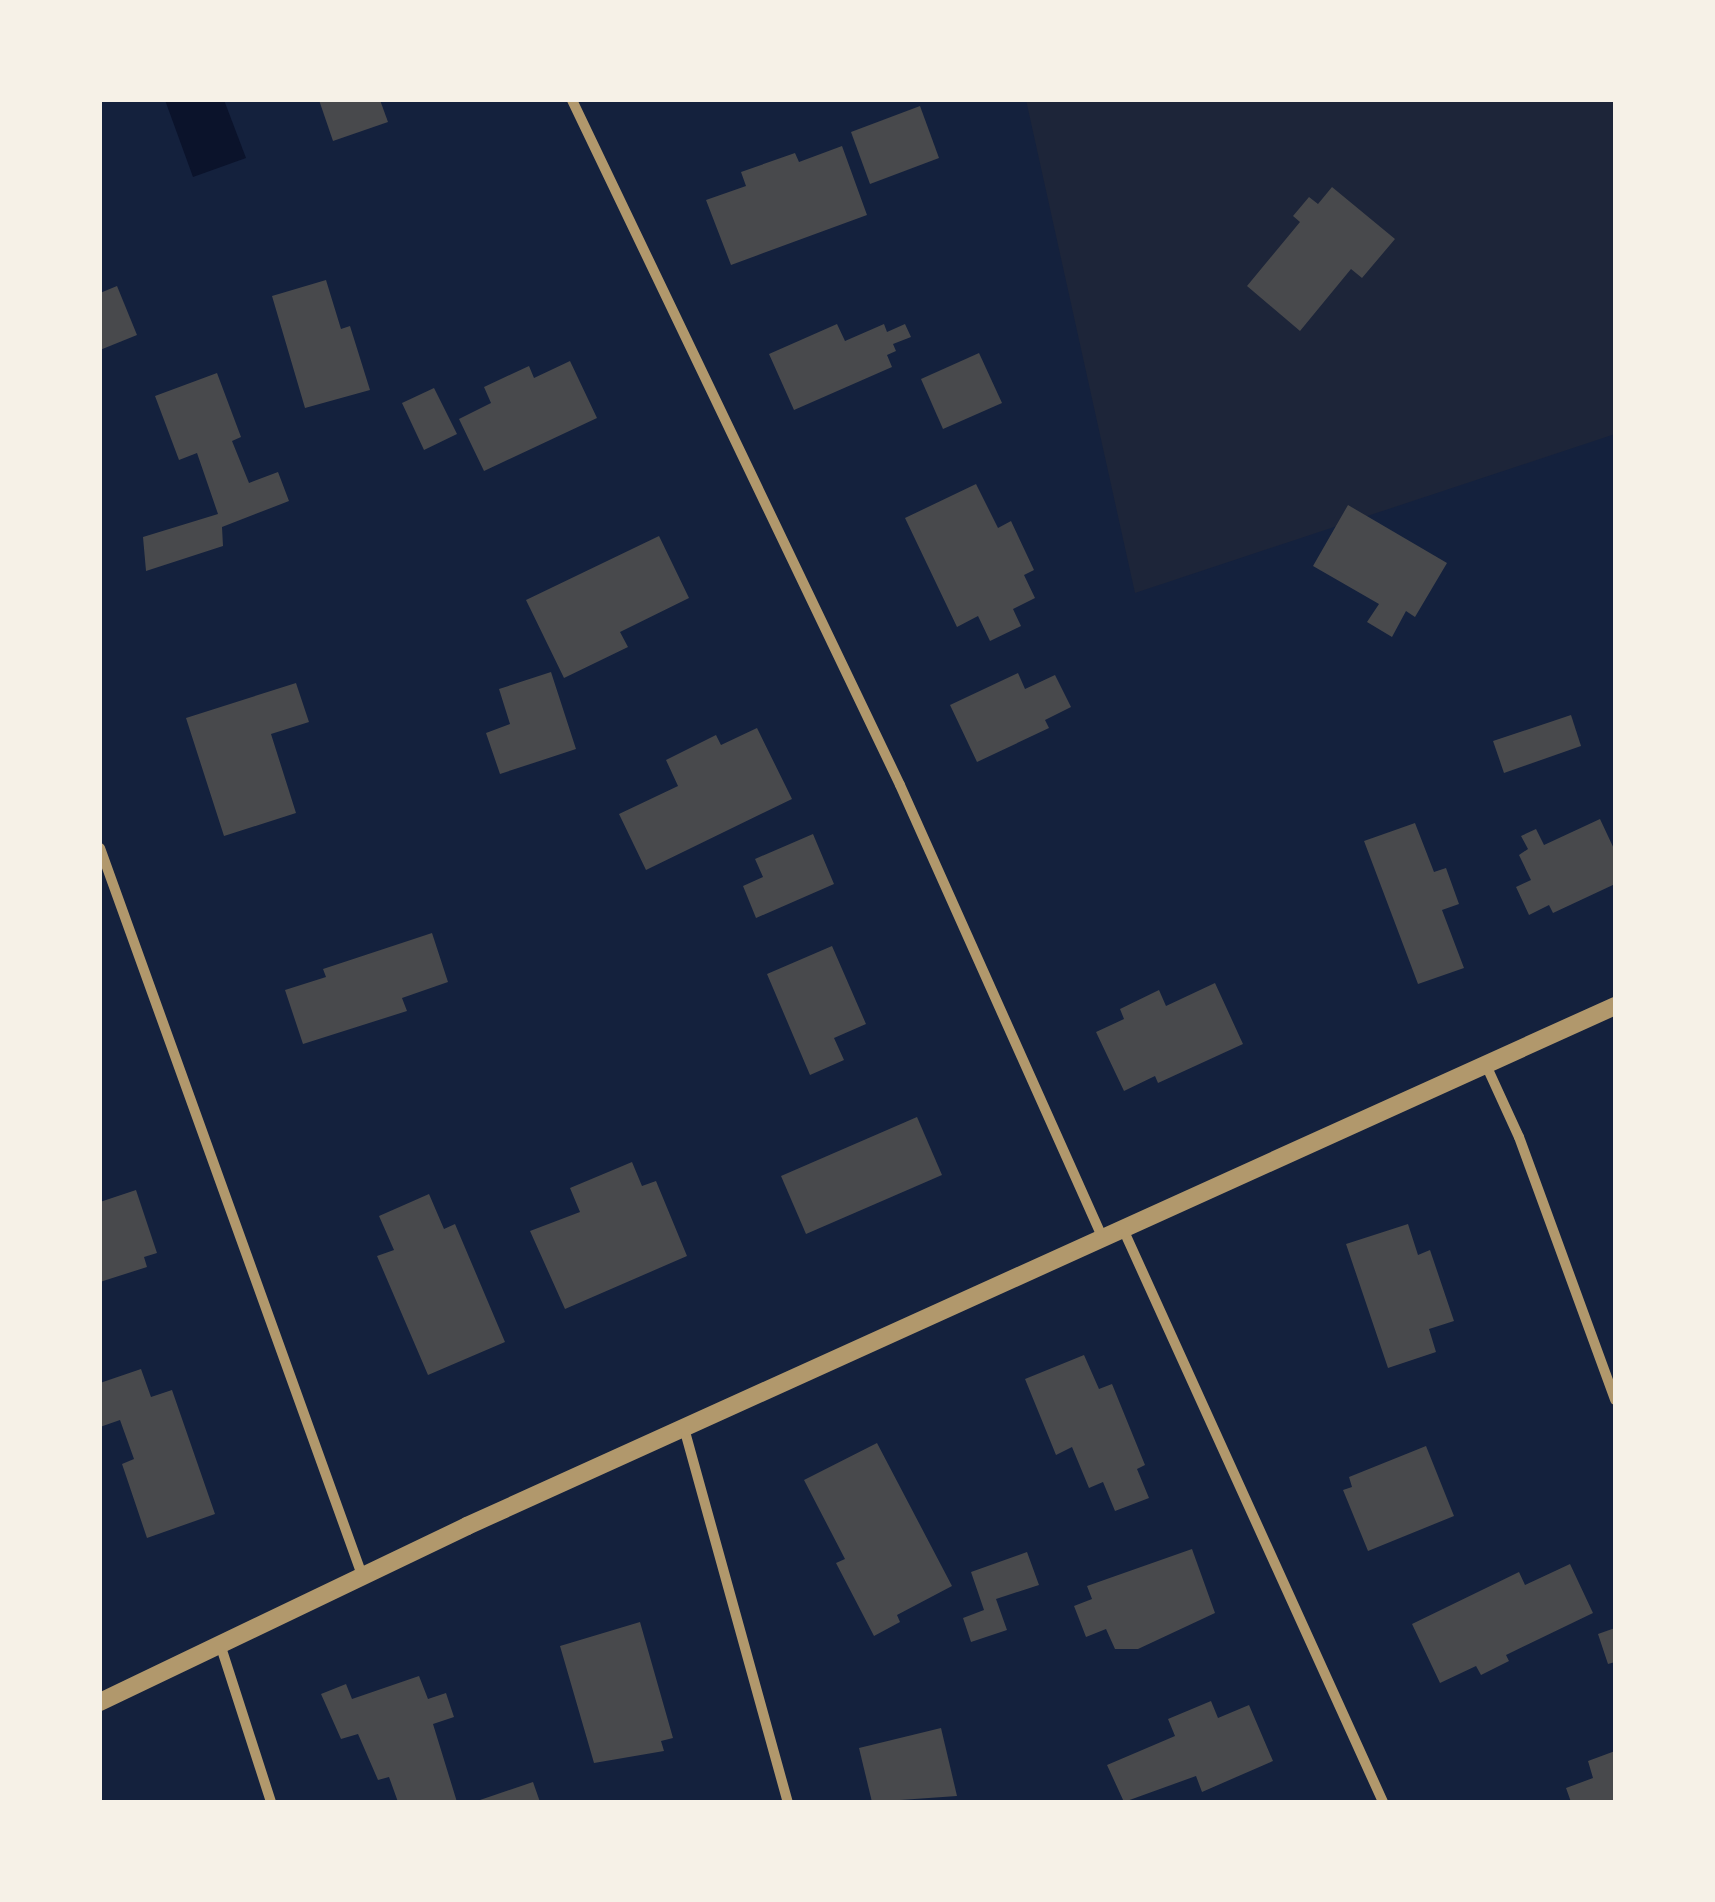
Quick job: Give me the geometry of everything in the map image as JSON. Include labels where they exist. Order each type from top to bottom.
[{"type":"street","points":[[572,100],[900,785],[1103,1238]]},
{"type":"street","points":[[100,848],[362,1575]]},
{"type":"street","points":[[100,1702],[362,1575],[1615,1006]]},
{"type":"street","points":[[1486,1065],[1519,1137],[1615,1400]]},
{"type":"street","points":[[1123,1228],[1384,1802]]},
{"type":"street","points":[[684,1428],[788,1802]]},
{"type":"street","points":[[220,1644],[271,1802]]},
{"type":"shaded area","points":[[165,100],[224,100],[246,158],[193,177]]},
{"type":"shaded area","points":[[1026,100],[1615,100],[1615,434],[1135,593]]},
{"type":"building","points":[[319,100],[380,100],[388,122],[333,141]]},
{"type":"building","points":[[920,106],[939,158],[870,184],[851,132]]},
{"type":"building","points":[[842,146],[867,215],[731,265],[706,200],[746,186],[741,172],[795,153],[799,162]]},
{"type":"building","points":[[1332,187],[1395,239],[1362,278],[1351,269],[1300,331],[1247,286],[1300,222],[1293,216],[1309,197],[1318,204]]},
{"type":"building","points":[[326,280],[341,329],[350,326],[370,390],[305,408],[272,296]]},
{"type":"building","points":[[117,286],[137,335],[100,350],[100,293]]},
{"type":"building","points":[[837,324],[845,341],[884,324],[887,332],[905,324],[911,337],[893,344],[896,351],[887,355],[892,367],[794,410],[769,354]]},
{"type":"building","points":[[979,353],[1002,403],[943,429],[921,379]]},
{"type":"building","points":[[570,361],[597,418],[484,471],[459,419],[491,403],[484,387],[529,366],[534,378]]},
{"type":"building","points":[[217,373],[241,437],[232,441],[249,483],[278,472],[289,501],[222,527],[223,546],[146,571],[143,537],[218,514],[197,453],[179,460],[155,396]]},
{"type":"building","points":[[434,388],[457,434],[424,450],[402,403]]},
{"type":"building","points":[[976,484],[998,528],[1011,521],[1034,570],[1024,575],[1035,598],[1013,609],[1021,626],[990,641],[978,616],[957,627],[905,518]]},
{"type":"building","points":[[1348,505],[1447,563],[1415,617],[1406,611],[1392,637],[1367,622],[1379,604],[1313,566]]},
{"type":"building","points":[[659,536],[689,598],[620,632],[628,647],[564,678],[526,600]]},
{"type":"building","points":[[551,672],[576,749],[500,774],[486,733],[510,724],[499,689]]},
{"type":"building","points":[[1018,673],[1025,689],[1055,675],[1071,707],[1045,720],[1049,728],[977,762],[950,705]]},
{"type":"building","points":[[296,683],[309,722],[271,734],[296,813],[224,836],[186,718]]},
{"type":"building","points":[[1571,715],[1581,746],[1504,773],[1493,741]]},
{"type":"building","points":[[757,728],[792,799],[646,870],[619,814],[678,786],[666,760],[716,735],[721,745]]},
{"type":"building","points":[[1600,819],[1615,851],[1615,884],[1553,913],[1549,905],[1529,915],[1516,887],[1531,880],[1519,855],[1528,849],[1521,836],[1536,829],[1544,845]]},
{"type":"building","points":[[1415,823],[1434,872],[1446,868],[1459,904],[1442,910],[1464,968],[1418,984],[1364,841]]},
{"type":"building","points":[[813,834],[834,884],[756,918],[743,886],[763,877],[755,859]]},
{"type":"building","points":[[432,933],[448,982],[402,998],[407,1011],[303,1044],[285,990],[326,977],[323,969]]},
{"type":"building","points":[[832,946],[866,1024],[834,1038],[844,1060],[810,1075],[767,974]]},
{"type":"building","points":[[1215,983],[1243,1044],[1158,1083],[1155,1076],[1124,1091],[1096,1032],[1124,1019],[1120,1009],[1159,990],[1166,1006]]},
{"type":"building","points":[[917,1117],[942,1175],[806,1234],[781,1176]]},
{"type":"building","points":[[632,1162],[642,1186],[656,1181],[687,1256],[565,1309],[530,1231],[580,1212],[570,1188]]},
{"type":"building","points":[[136,1190],[157,1253],[144,1257],[147,1267],[100,1282],[100,1202]]},
{"type":"building","points":[[429,1194],[444,1229],[455,1224],[505,1342],[428,1375],[377,1256],[394,1250],[379,1216]]},
{"type":"building","points":[[1408,1224],[1418,1255],[1430,1250],[1454,1321],[1429,1329],[1436,1352],[1388,1368],[1346,1244]]},
{"type":"building","points":[[1084,1355],[1099,1389],[1112,1384],[1145,1465],[1137,1469],[1149,1498],[1115,1511],[1103,1482],[1089,1488],[1072,1447],[1056,1455],[1025,1379]]},
{"type":"building","points":[[141,1369],[151,1397],[172,1390],[215,1514],[147,1538],[122,1464],[134,1459],[120,1420],[100,1427],[100,1383]]},
{"type":"building","points":[[877,1443],[952,1586],[897,1615],[900,1622],[874,1636],[836,1563],[845,1559],[804,1480]]},
{"type":"building","points":[[1426,1446],[1454,1516],[1368,1551],[1343,1490],[1352,1487],[1349,1477]]},
{"type":"building","points":[[1192,1549],[1215,1613],[1138,1649],[1115,1649],[1106,1629],[1086,1637],[1074,1606],[1092,1599],[1087,1586]]},
{"type":"building","points":[[1027,1552],[1039,1585],[996,1599],[1007,1630],[971,1642],[963,1618],[984,1610],[971,1572]]},
{"type":"building","points":[[1570,1564],[1593,1613],[1506,1655],[1509,1661],[1481,1675],[1476,1666],[1440,1683],[1412,1624],[1519,1572],[1525,1585]]},
{"type":"building","points":[[640,1622],[673,1738],[661,1741],[664,1751],[594,1763],[560,1646]]},
{"type":"building","points":[[1615,1628],[1615,1662],[1608,1664],[1598,1634]]},
{"type":"building","points":[[419,1676],[428,1699],[446,1693],[454,1717],[433,1724],[457,1802],[398,1802],[389,1777],[378,1780],[358,1734],[341,1739],[321,1694],[346,1684],[352,1699]]},
{"type":"building","points":[[1211,1701],[1218,1718],[1249,1705],[1273,1761],[1202,1792],[1196,1776],[1124,1802],[1107,1765],[1175,1736],[1168,1719]]},
{"type":"building","points":[[941,1728],[957,1796],[872,1802],[859,1748]]},
{"type":"building","points":[[1615,1751],[1615,1802],[1571,1802],[1566,1788],[1593,1778],[1588,1761]]},
{"type":"building","points":[[533,1782],[540,1802],[477,1802],[477,1801]]}]
